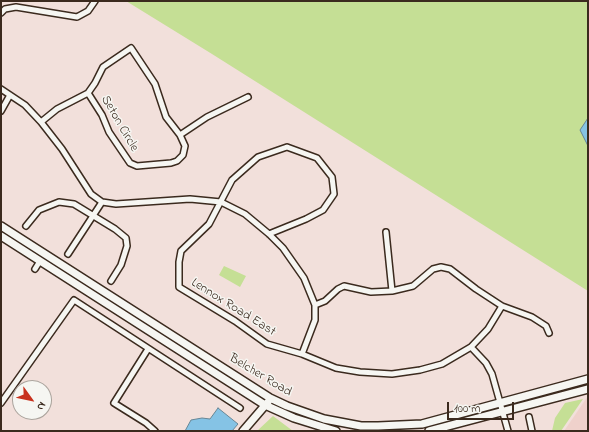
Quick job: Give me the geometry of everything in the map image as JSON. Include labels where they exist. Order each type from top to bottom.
[{"type":"main road","name":"Belcher Road","points":[[1,226],[270,398],[287,406],[324,419],[361,426],[422,424],[588,380]]},
{"type":"main road","name":"Belcher Road","points":[[1,236],[265,405],[294,418],[336,431]]},
{"type":"main road","points":[[429,431],[588,388]]},
{"type":"main road","points":[[243,431],[270,398]]},
{"type":"street","points":[[1,13],[5,9],[16,7],[77,16],[88,11],[95,1]]},
{"type":"street","name":"Seton Circle","points":[[131,48],[155,84],[166,116],[180,135],[184,146],[183,155],[177,161],[133,165],[125,157],[108,132],[102,114],[88,93],[103,67],[131,48]]},
{"type":"street","points":[[1,89],[25,106],[41,122],[62,149],[91,194],[102,202],[116,204],[190,199],[221,202],[245,214],[269,234],[283,248],[304,278],[316,305],[315,320],[302,354],[336,368],[360,372],[392,374],[420,370],[442,364],[471,347],[488,329],[502,306]]},
{"type":"street","points":[[41,122],[57,109],[88,93]]},
{"type":"street","points":[[1,111],[10,95]]},
{"type":"street","points":[[180,135],[208,117],[248,97]]},
{"type":"street","points":[[221,202],[232,180],[258,157],[287,147],[317,158],[332,177],[334,194],[322,210],[306,219],[269,234]]},
{"type":"street","points":[[26,226],[39,210],[59,202],[71,203],[120,233],[127,243],[121,265],[111,281]]},
{"type":"street","points":[[68,254],[102,202]]},
{"type":"street","name":"Lennox Road East","points":[[221,202],[209,224],[181,252],[179,262],[179,287],[235,321],[267,344],[302,354]]},
{"type":"street","points":[[386,232],[392,291]]},
{"type":"street","points":[[35,269],[40,261]]},
{"type":"street","points":[[316,305],[325,301],[338,289],[344,286],[371,292],[392,291],[413,286],[433,269],[441,267],[450,269],[502,306],[532,317],[546,326],[549,333]]},
{"type":"street","points":[[1,403],[74,300],[240,408]]},
{"type":"street","points":[[471,347],[486,363],[492,374],[508,431]]},
{"type":"street","points":[[148,348],[114,403],[146,423],[155,431]]},
{"type":"street","points":[[530,417],[532,431]]},
{"type":"shaded area","points":[[588,396],[588,431],[564,431]]},
{"type":"green space","points":[[126,1],[588,1],[588,291],[212,54]]},
{"type":"green space","points":[[224,266],[246,276],[240,287],[219,275]]},
{"type":"green space","points":[[583,399],[561,431],[552,431],[555,418],[565,403]]},
{"type":"green space","points":[[273,416],[293,431],[257,431]]},
{"type":"water","points":[[588,118],[588,146],[580,130]]},
{"type":"water","points":[[218,408],[238,424],[232,431],[185,431],[191,420],[202,418],[210,419]]}]
